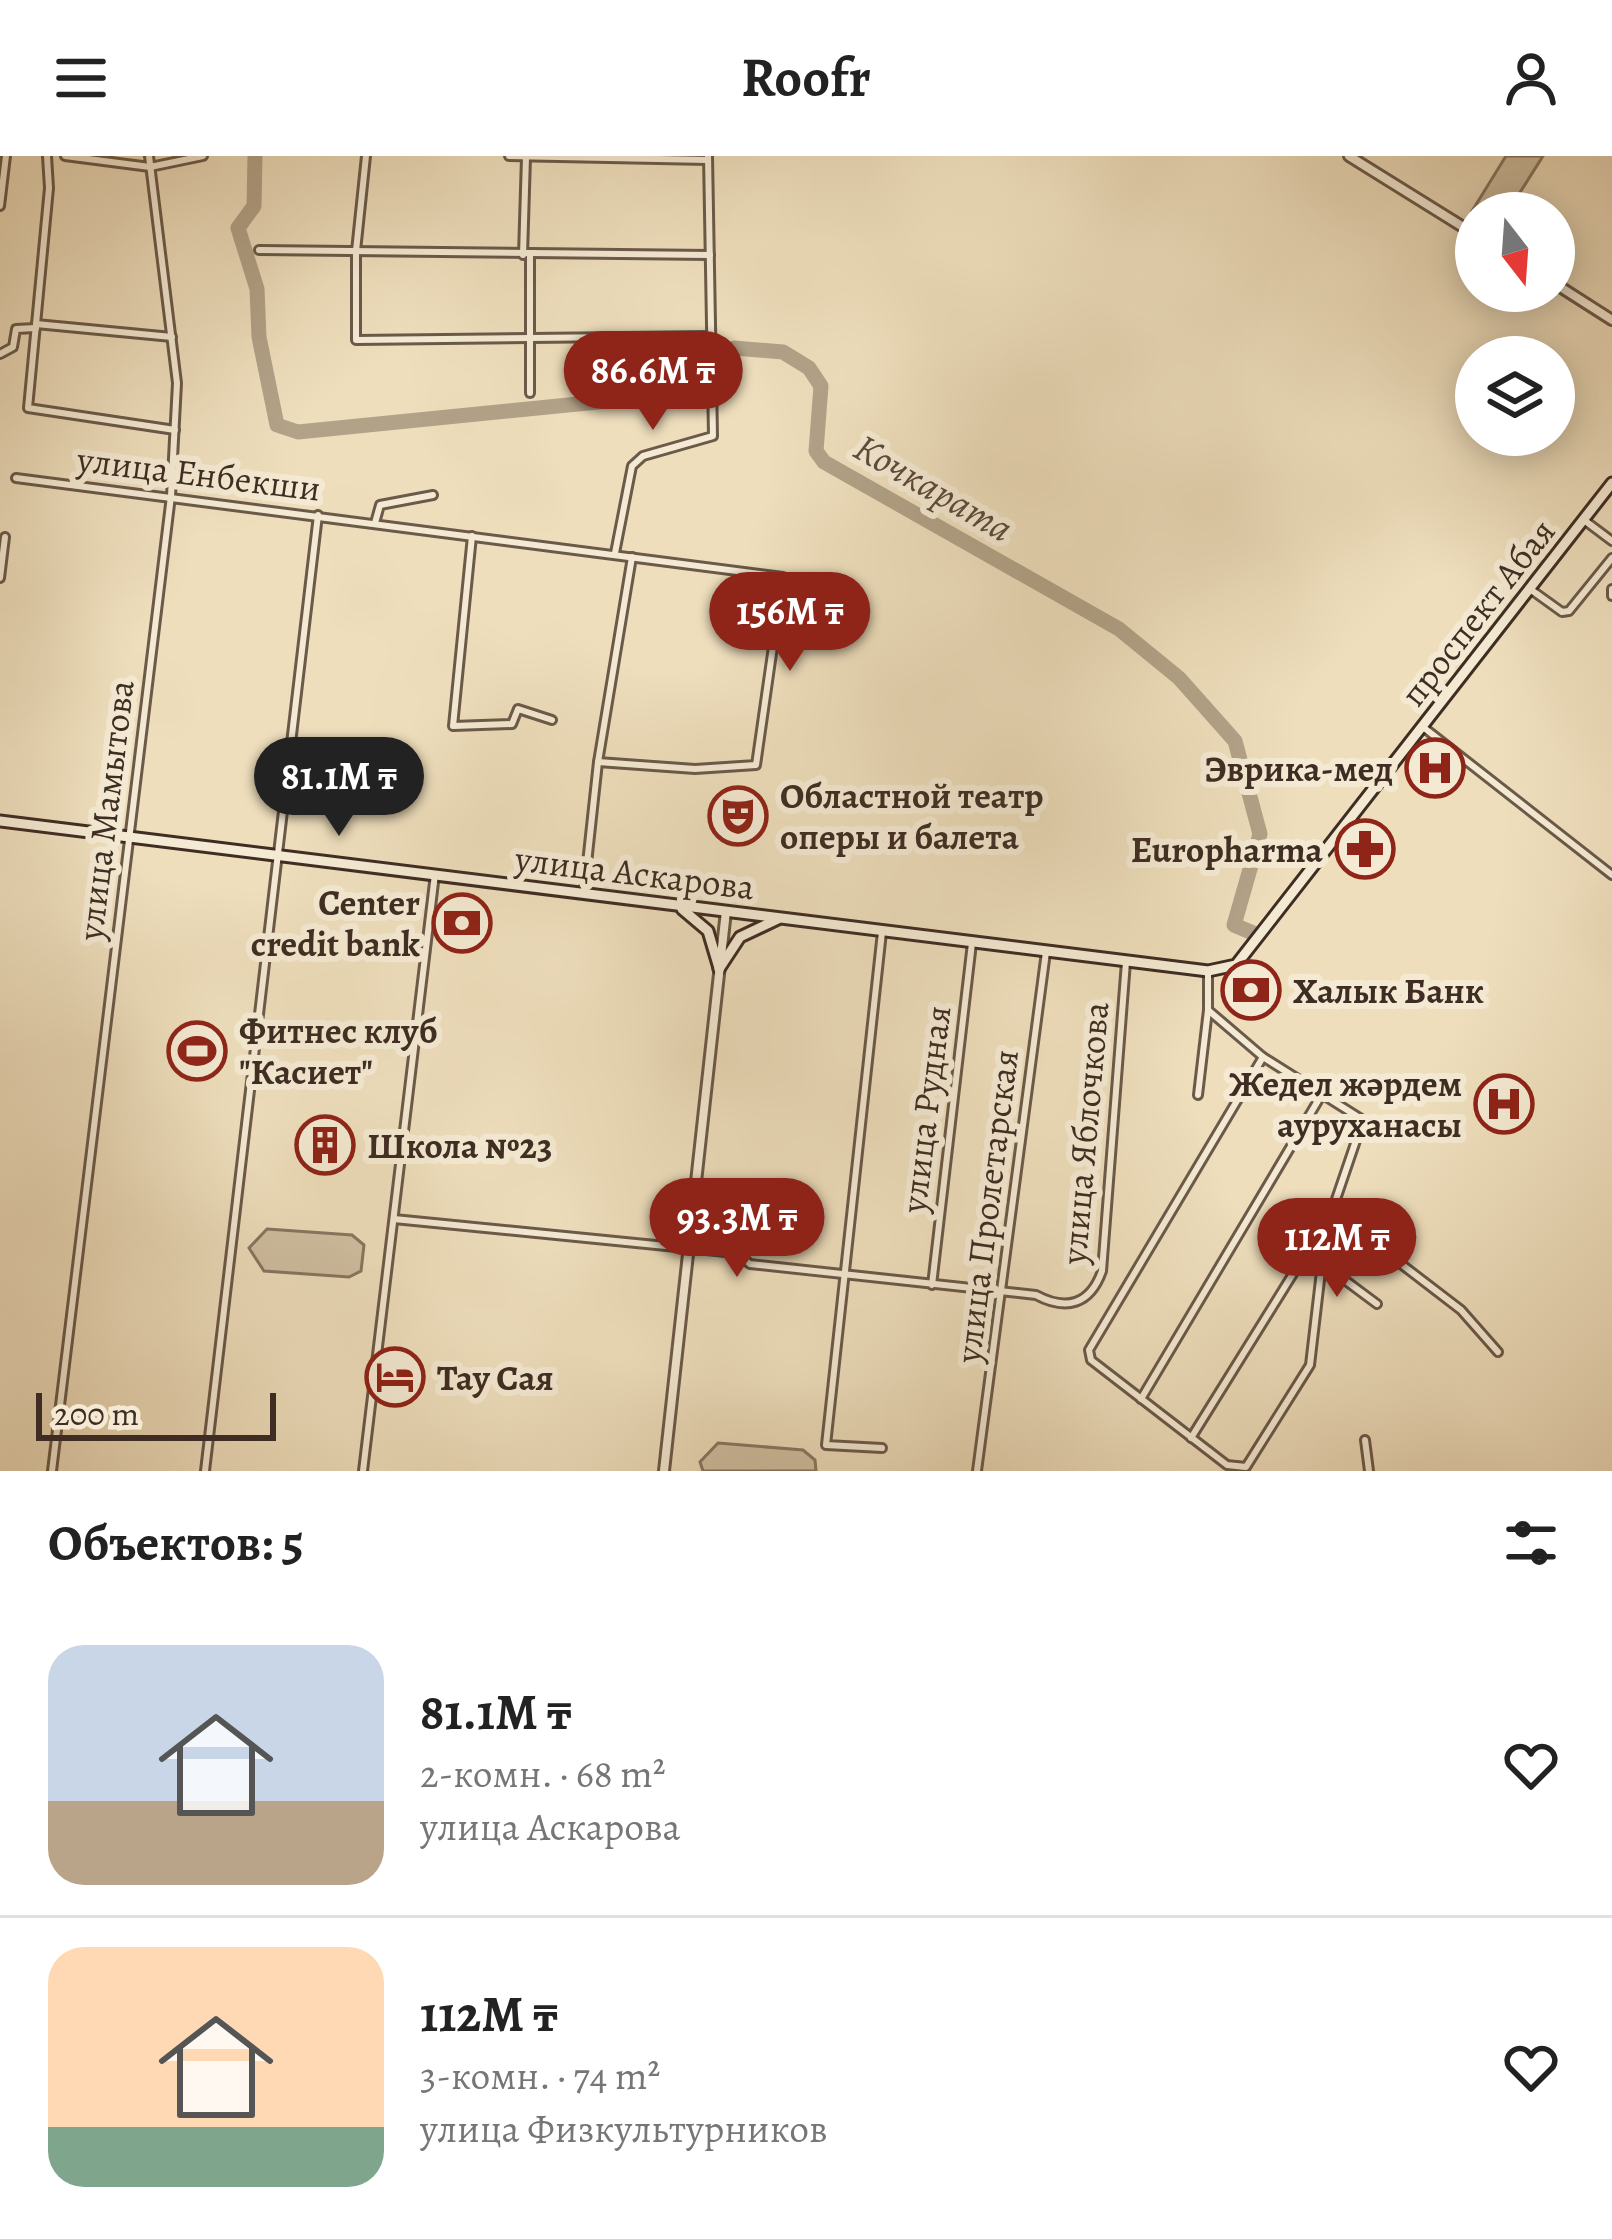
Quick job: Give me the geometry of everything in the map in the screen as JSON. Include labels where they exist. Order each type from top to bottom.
[{"type":"main road","name":"проспект Абая","points":[[1208,970],[1236,965],[1254,946],[1612,484]]},
{"type":"main road","name":"улица Аскарова","points":[[0,821],[1208,970]]},
{"type":"main road","points":[[672,904],[708,931],[719,969]]},
{"type":"main road","points":[[719,969],[740,937],[784,917]]},
{"type":"street","points":[[0,206],[6,156]]},
{"type":"street","points":[[47,156],[28,408],[175,430]]},
{"type":"street","points":[[65,156],[150,167],[203,156]]},
{"type":"street","name":"улица Мамытова","points":[[52,1471],[171,496],[172,337],[149,156]]},
{"type":"street","points":[[366,156],[356,251],[356,340],[711,336]]},
{"type":"street","points":[[509,156],[708,158],[713,436],[644,456],[632,466],[615,554]]},
{"type":"street","points":[[526,156],[530,393]]},
{"type":"street","points":[[1349,156],[1455,222]]},
{"type":"street","points":[[259,250],[710,255]]},
{"type":"street","points":[[1575,297],[1612,320]]},
{"type":"street","points":[[0,354],[13,347],[16,329],[36,326],[172,337]]},
{"type":"street","name":"улица Енбекши","points":[[16,478],[783,577],[756,765],[695,769],[598,762]]},
{"type":"street","points":[[375,523],[380,505],[433,495]]},
{"type":"street","points":[[205,1471],[318,515]]},
{"type":"street","points":[[1584,520],[1612,541]]},
{"type":"street","points":[[472,536],[453,726],[512,724],[518,710],[552,720]]},
{"type":"street","points":[[0,578],[5,537]]},
{"type":"street","points":[[584,892],[598,762],[632,557]]},
{"type":"street","points":[[1530,589],[1562,612],[1569,611],[1612,558]]},
{"type":"street","points":[[1423,727],[1612,875]]},
{"type":"street","points":[[363,1471],[435,874]]},
{"type":"street","points":[[664,1471],[726,911]]},
{"type":"street","points":[[882,1448],[826,1445],[883,928]]},
{"type":"street","name":"улица Рудная","points":[[932,1285],[972,939]]},
{"type":"street","name":"улица Пролетарская","points":[[977,1471],[1046,948]]},
{"type":"street","name":"улица Яблочкова","points":[[1004,1293],[1036,1295],[1064,1306],[1077,1303],[1097,1285],[1102,1271],[1127,958]]},
{"type":"street","points":[[1198,1095],[1208,970]]},
{"type":"street","points":[[1191,1438],[1332,1211],[1363,1120],[1263,1057],[1208,1010]]},
{"type":"street","points":[[1263,1057],[1089,1355],[1228,1465],[1246,1467],[1310,1365],[1322,1263]]},
{"type":"street","points":[[1141,1399],[1322,1094]]},
{"type":"street","points":[[1332,1211],[1461,1310],[1498,1352]]},
{"type":"street","points":[[394,1219],[736,1253],[749,1264],[844,1271],[1004,1293]]},
{"type":"street","points":[[1306,1252],[1377,1304]]},
{"type":"street","points":[[1365,1440],[1369,1471]]},
{"type":"shaded area","points":[[1506,156],[1543,156],[1520,192],[1484,192]]},
{"type":"shaded area","points":[[267,1229],[352,1235],[364,1245],[361,1271],[349,1277],[264,1271],[249,1248]]},
{"type":"shaded area","points":[[718,1443],[803,1450],[815,1460],[816,1471],[703,1471],[700,1462]]},
{"type":"waterway","name":"Кочкарата","points":[[255,156],[254,206],[238,228],[257,289],[259,337],[277,425],[298,432],[618,400],[734,348],[783,352],[809,368],[821,386],[816,451],[824,462],[1119,629],[1179,678],[1235,741],[1260,834],[1234,925],[1253,933]]},
{"type":"place","name":"Эврика-мед","points":[[1435,768]]},
{"type":"place","name":"Областной театр оперы и балета","points":[[738,816]]},
{"type":"place","name":"Europharma","points":[[1365,849]]},
{"type":"place","name":"Center credit bank","points":[[462,923]]},
{"type":"place","name":"Халык Банк","points":[[1251,990]]},
{"type":"place","name":"Фитнес клуб \"Касиет\"","points":[[197,1051]]},
{"type":"place","name":"Жедел жәрдем ауруханасы","points":[[1504,1104]]},
{"type":"place","name":"Школа №23","points":[[325,1145]]},
{"type":"place","name":"Тау Сая","points":[[395,1377]]}]
